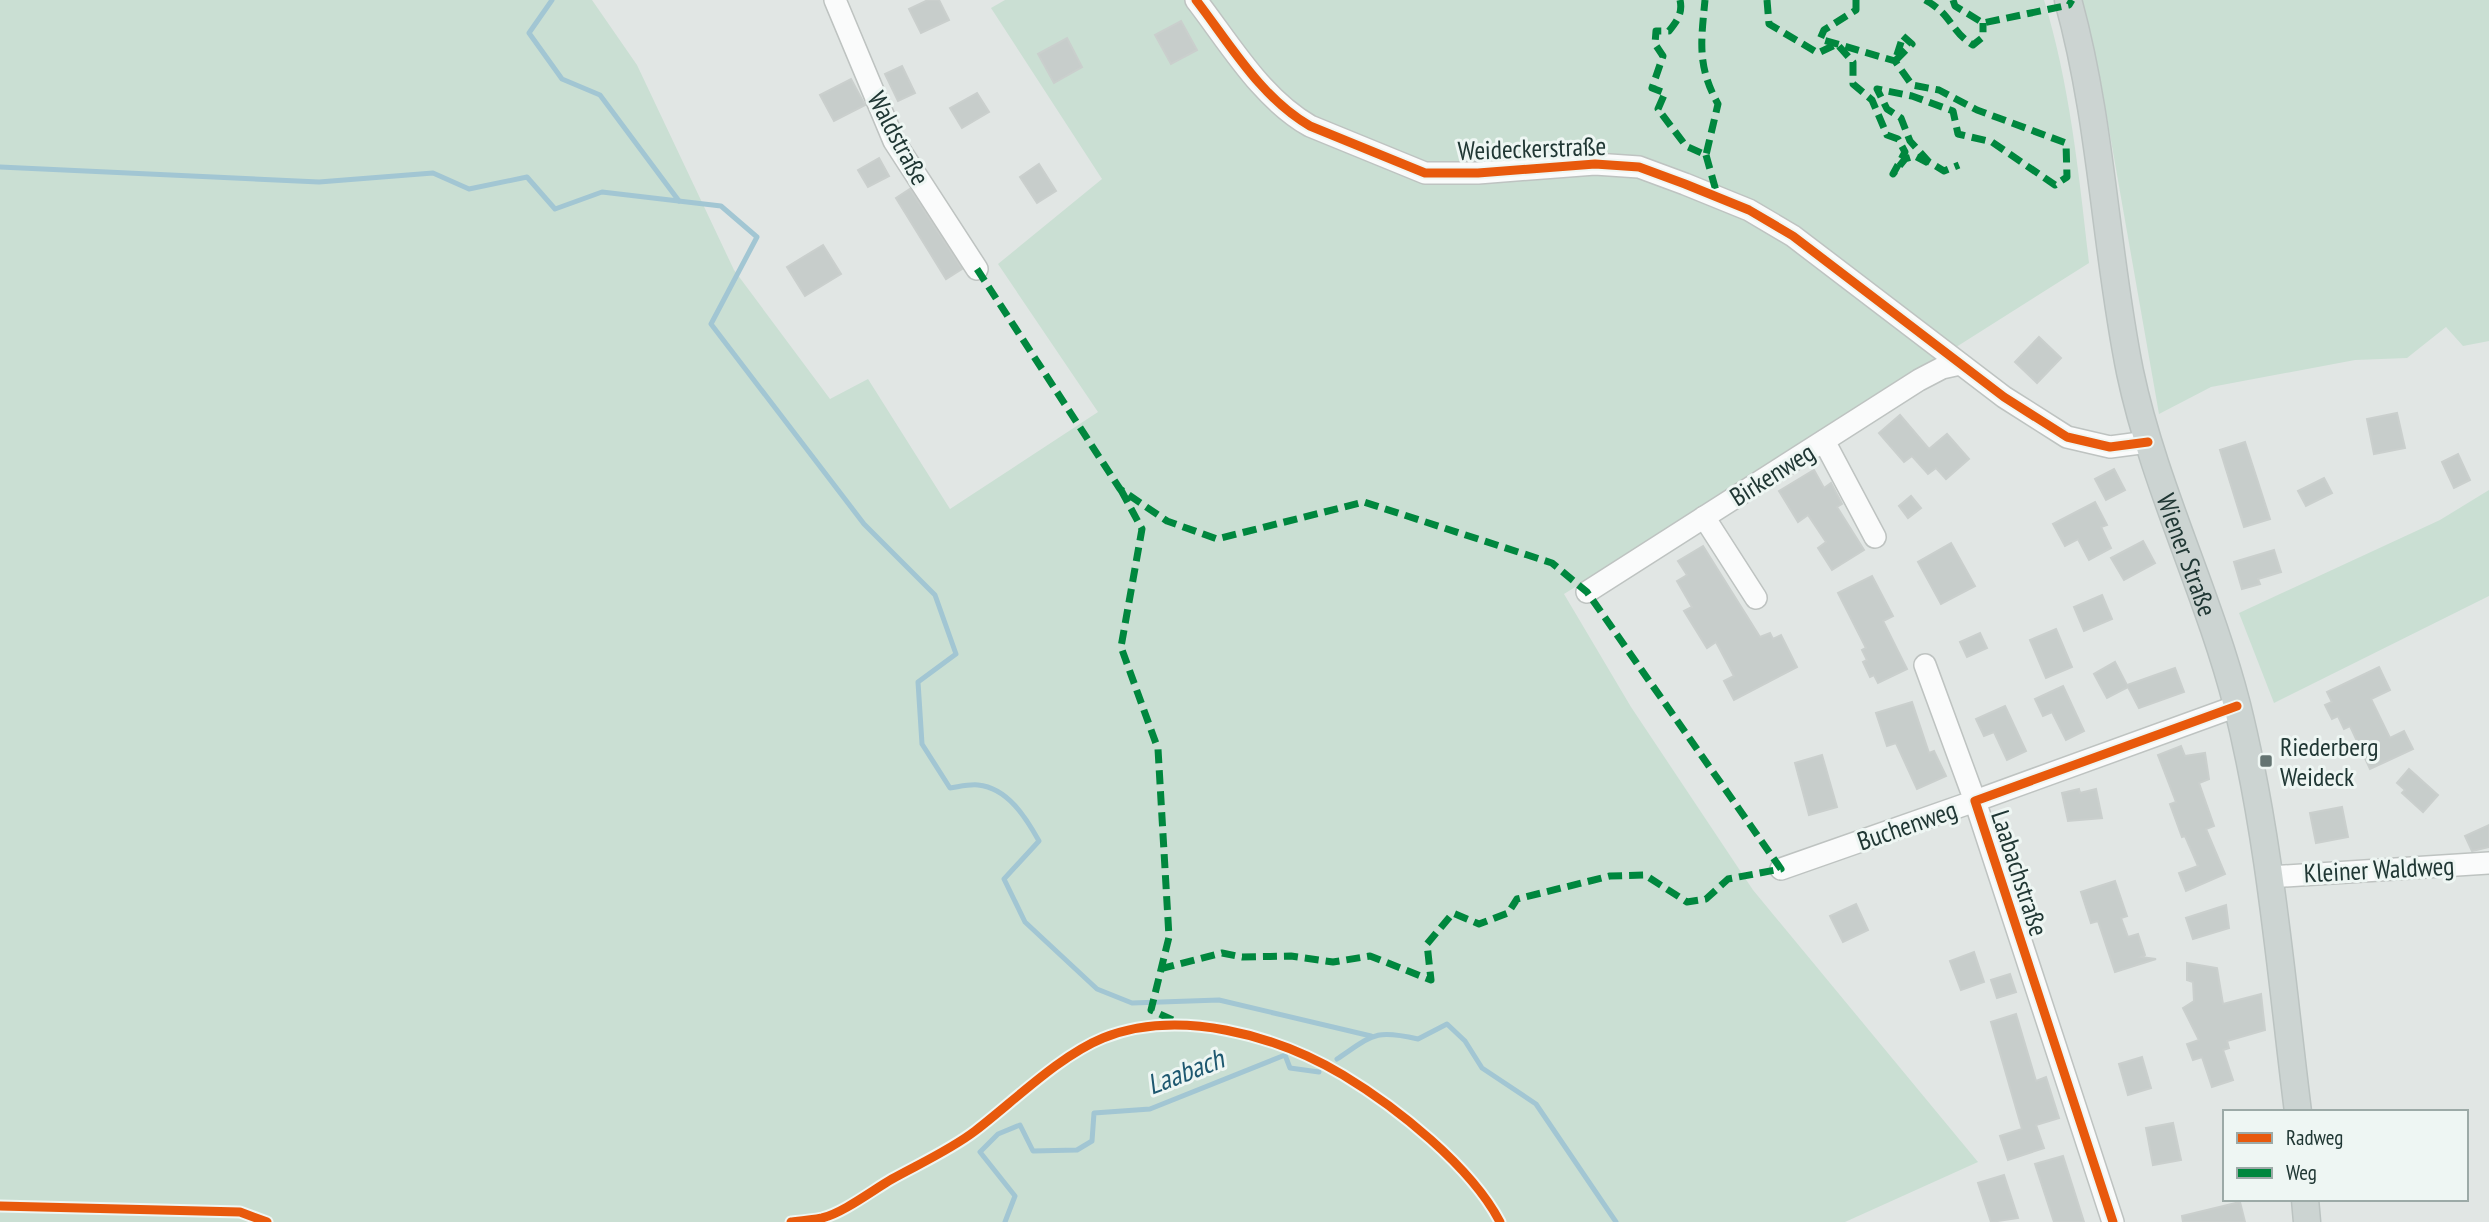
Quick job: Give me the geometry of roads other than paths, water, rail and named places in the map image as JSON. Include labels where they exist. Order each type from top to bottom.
[{"type":"main road","name":"Wiener Straße","points":[[2068,0],[2095,124],[2128,360],[2148,442],[2217,639],[2237,706],[2269,877],[2298,1110]]},
{"type":"main road","points":[[2305,1201],[2307,1222]]},
{"type":"street","name":"Waldstraße","points":[[835,0],[894,141],[977,269]]},
{"type":"street","name":"Weideckerstraße","points":[[1196,0],[1269,93],[1292,116],[1310,125],[1425,173],[1478,173],[1595,164],[1639,167],[1685,184],[1749,210],[1793,236],[2004,397],[2067,437],[2110,447],[2148,442]]},
{"type":"street","name":"Birkenweg","points":[[1587,592],[1919,380],[1942,368],[1960,364]]},
{"type":"street","points":[[1824,441],[1875,537]]},
{"type":"street","points":[[1704,517],[1756,598]]},
{"type":"street","name":"Buchenweg","points":[[1781,869],[1975,801],[1925,665]]},
{"type":"street","name":"Laabachstraße","points":[[2113,1222],[1975,801],[2237,706]]},
{"type":"street","name":"Kleiner Waldweg","points":[[2269,877],[2489,863]]},
{"type":"waterway","points":[[552,0],[529,33],[562,79],[600,95],[679,201]]},
{"type":"waterway","points":[[0,167],[319,182],[433,173],[469,189],[527,177],[555,209],[602,192],[721,206],[757,237],[711,324],[864,524],[935,595],[956,654],[918,682],[922,744],[950,788],[967,785],[989,787],[1007,798],[1034,832],[1039,841],[1004,879],[1025,922],[1097,989],[1132,1003],[1219,1000],[1371,1036]]},
{"type":"waterway","name":"Laabach","points":[[1337,1059],[1374,1036],[1392,1035],[1418,1039],[1447,1024],[1465,1041],[1482,1068],[1536,1104],[1616,1222]]},
{"type":"waterway","name":"Laabach","points":[[1005,1222],[1015,1196],[980,1152],[998,1134],[1020,1125],[1033,1151],[1077,1150],[1092,1141],[1094,1113],[1150,1109],[1285,1055],[1290,1068],[1319,1072]]},
{"type":"place","name":"Riederberg Weideck","points":[[2266,761]]}]
